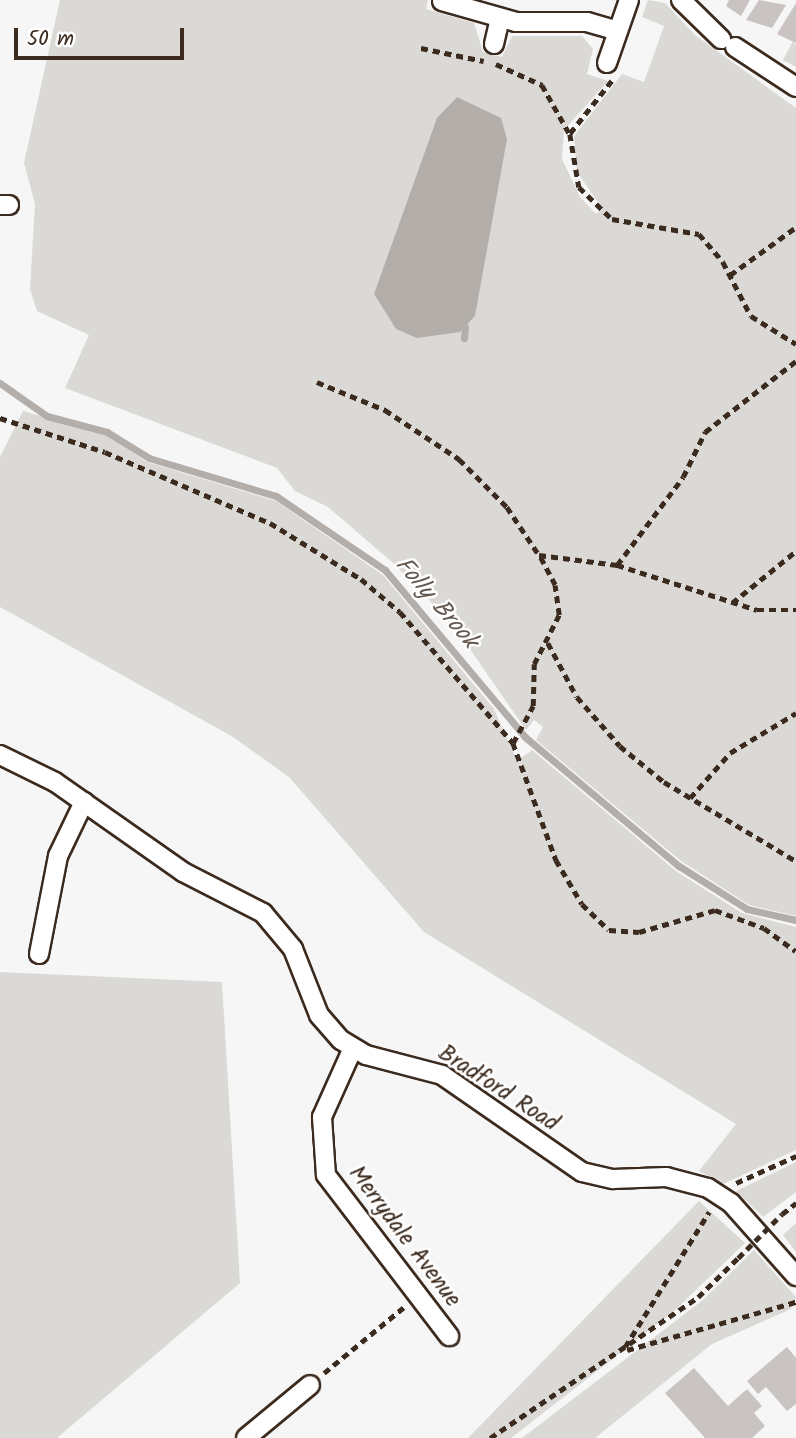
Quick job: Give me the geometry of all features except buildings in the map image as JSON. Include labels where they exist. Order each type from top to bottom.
[{"type":"street","points":[[607,63],[629,0]]},
{"type":"street","points":[[681,0],[728,43],[796,87]]},
{"type":"street","points":[[442,1],[500,18],[587,22],[618,31]]},
{"type":"street","points":[[494,44],[500,18]]},
{"type":"street","name":"Bradford Road","points":[[0,755],[84,802],[183,872],[237,896],[272,922],[293,949],[319,1016],[353,1048],[442,1075],[582,1172],[613,1179],[681,1179],[720,1195],[796,1276]]},
{"type":"street","points":[[38,954],[58,856],[84,802]]},
{"type":"street","name":"Merrydale Avenue","points":[[353,1048],[322,1117],[326,1175],[416,1297],[449,1336]]},
{"type":"street","points":[[246,1438],[310,1385]]},
{"type":"path","points":[[421,48],[530,77],[552,96],[570,134],[574,178],[601,213],[626,225],[686,228],[712,247],[751,316],[796,344]]},
{"type":"path","points":[[570,134],[613,83],[607,63]]},
{"type":"path","points":[[730,275],[796,227]]},
{"type":"path","points":[[617,565],[683,477],[705,432],[796,361]]},
{"type":"path","points":[[317,382],[385,410],[473,470],[539,555],[558,606],[548,643],[534,664],[526,720],[513,743]]},
{"type":"path","points":[[0,418],[105,452],[318,550],[400,612],[513,743],[526,765],[536,818],[582,904],[601,925],[633,933],[715,910],[764,928],[796,951]]},
{"type":"path","points":[[732,603],[796,551]]},
{"type":"path","points":[[539,555],[617,565],[732,603],[796,610]]},
{"type":"path","points":[[548,643],[577,697],[606,731],[690,799],[796,861]]},
{"type":"path","points":[[690,799],[730,753],[796,713]]},
{"type":"path","points":[[623,1351],[720,1195],[796,1157]]},
{"type":"path","points":[[490,1438],[623,1351],[698,1297],[796,1203]]},
{"type":"path","points":[[310,1385],[416,1297]]},
{"type":"path","points":[[623,1351],[796,1302]]},
{"type":"shaded area","points":[[60,0],[428,0],[426,9],[474,23],[483,52],[502,57],[512,36],[582,36],[593,49],[587,74],[608,81],[564,130],[562,159],[580,197],[596,214],[602,208],[577,172],[574,136],[622,74],[644,82],[664,26],[642,17],[648,0],[665,3],[695,35],[796,108],[796,916],[749,905],[681,861],[536,740],[543,727],[534,720],[526,730],[454,626],[392,562],[328,507],[295,491],[277,468],[65,388],[89,335],[37,311],[30,289],[35,204],[24,163]]},
{"type":"shaded area","points":[[793,41],[796,45],[796,67],[783,60]]},
{"type":"shaded area","points":[[457,97],[501,118],[507,139],[475,316],[460,332],[417,338],[396,329],[374,294],[437,118]]},
{"type":"shaded area","points":[[23,411],[104,434],[147,462],[276,501],[383,575],[494,709],[517,761],[532,750],[676,871],[742,913],[796,927],[796,1150],[723,1184],[699,1171],[736,1124],[424,932],[289,777],[233,737],[0,607],[0,457]]},
{"type":"shaded area","points":[[0,972],[222,982],[240,1283],[57,1438],[0,1438]]},
{"type":"shaded area","points":[[796,1162],[796,1192],[763,1217],[736,1191]]},
{"type":"shaded area","points":[[699,1201],[745,1243],[673,1312],[511,1438],[468,1438]]},
{"type":"shaded area","points":[[796,1223],[796,1252],[783,1235]]},
{"type":"shaded area","points":[[754,1250],[796,1297],[791,1309],[712,1344],[595,1438],[522,1438],[703,1300]]},
{"type":"waterway","points":[[464,338],[465,327]]},
{"type":"waterway","name":"Folly Brook","points":[[0,383],[47,416],[107,432],[149,458],[276,496],[385,570],[525,737],[679,866],[747,909],[796,920]]}]
